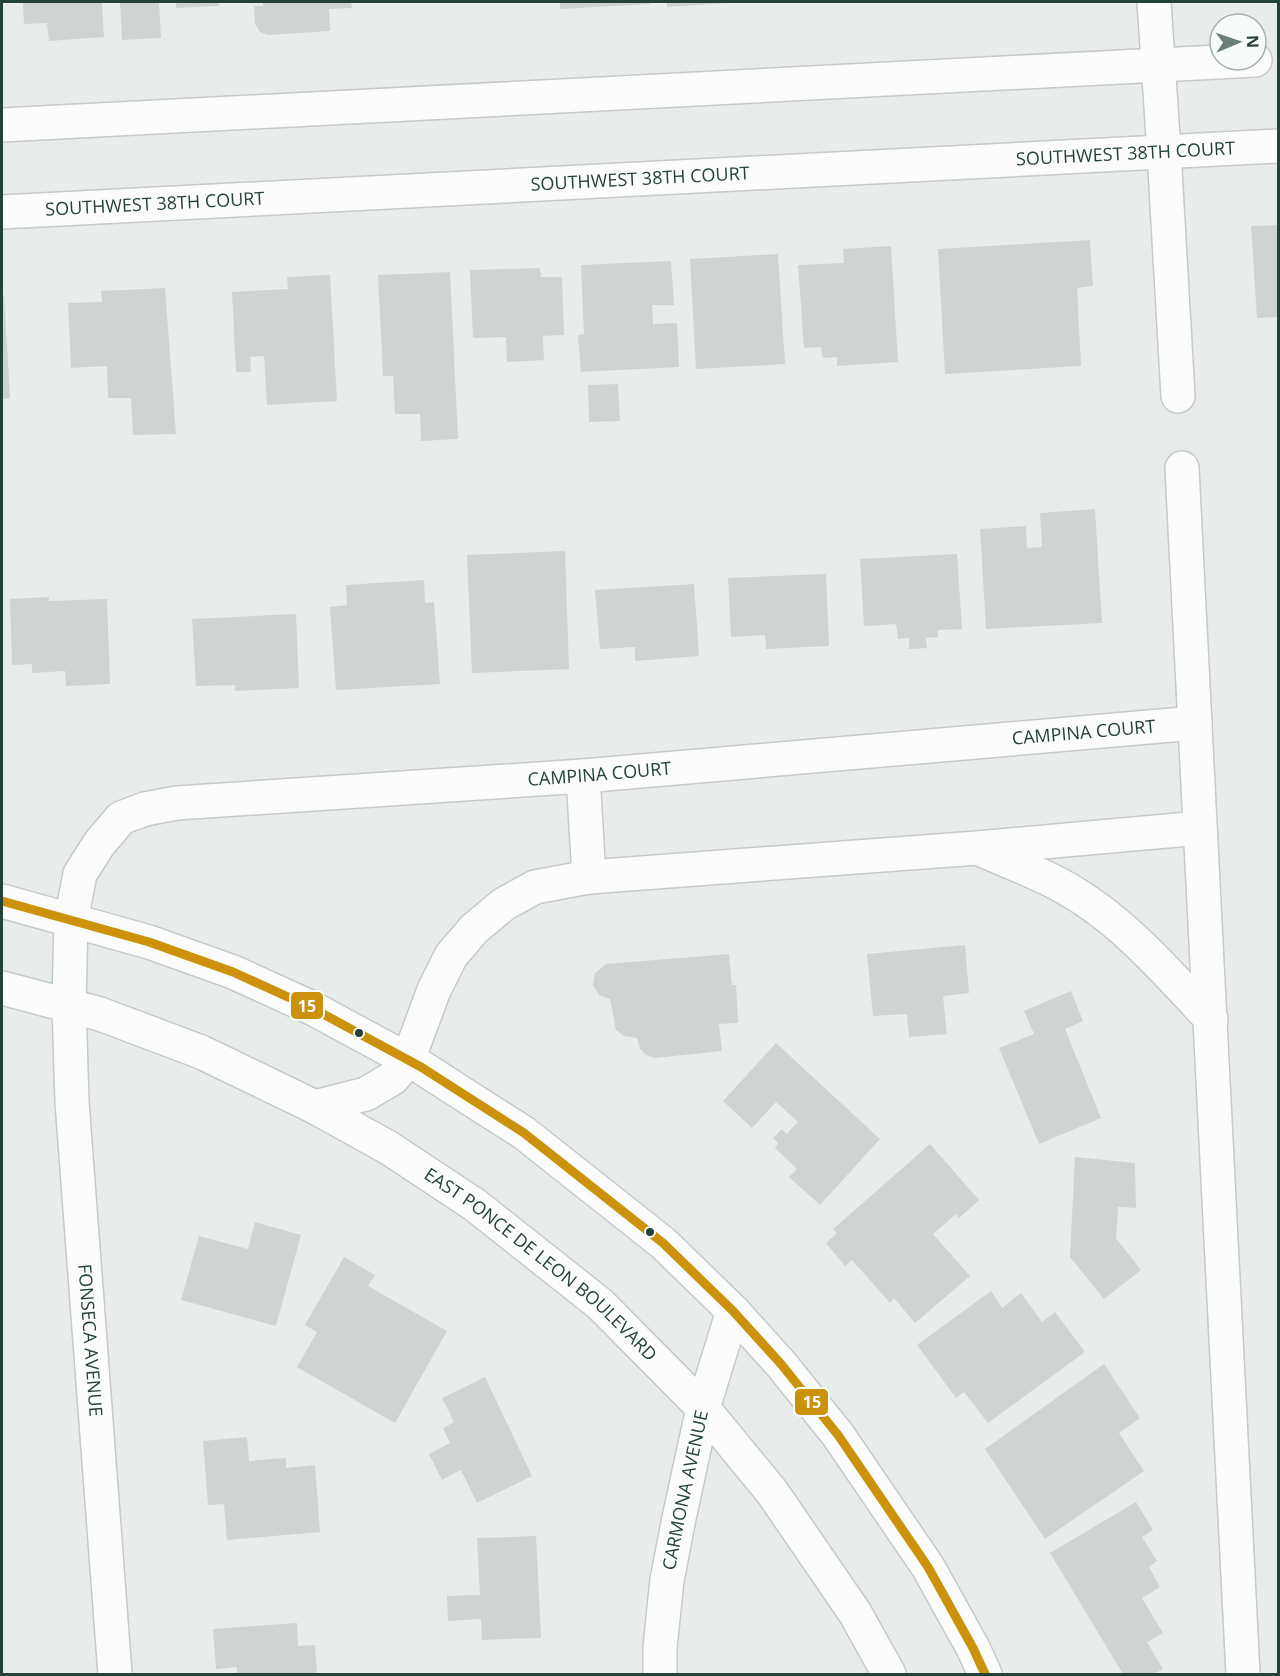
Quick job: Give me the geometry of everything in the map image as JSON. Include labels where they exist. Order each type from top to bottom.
[{"type":"street","points":[[1154,2],[1178,396]]},
{"type":"street","points":[[2,125],[1208,62]]},
{"type":"street","name":"SOUTHWEST 38TH COURT","points":[[2,212],[1278,146]]},
{"type":"street","points":[[1182,468],[1243,1674]]},
{"type":"street","name":"CAMPINA COURT","points":[[69,1005],[71,920],[80,874],[99,844],[121,818],[145,809],[177,803],[583,776],[1195,723]]},
{"type":"street","points":[[583,776],[589,877]]},
{"type":"street","points":[[315,1107],[366,1094],[393,1078],[408,1060],[434,990],[452,956],[474,929],[504,904],[535,887],[589,877],[977,848],[1200,828]]},
{"type":"street","points":[[977,848],[1044,877],[1082,898],[1104,914],[1136,941],[1211,1019]]},
{"type":"street","points":[[2,901],[149,942],[233,972],[312,1008],[408,1060],[524,1133],[663,1243],[733,1311],[781,1364],[838,1435],[928,1567],[985,1674]]},
{"type":"street","name":"EAST PONCE DE LEON BOULEVARD","points":[[2,988],[100,1014],[201,1052],[315,1107],[389,1148],[475,1205],[600,1304],[703,1408],[772,1492],[855,1613],[890,1674]]},
{"type":"street","name":"FONSECA AVENUE","points":[[69,1005],[72,1102],[115,1674]]},
{"type":"street","name":"CARMONA AVENUE","points":[[660,1674],[660,1647],[667,1580],[679,1518],[703,1408],[733,1311]]},
{"type":"building","points":[[23,2],[102,2],[104,37],[49,41],[47,23],[24,24]]},
{"type":"building","points":[[120,2],[159,2],[161,38],[122,40]]},
{"type":"building","points":[[176,2],[219,2],[219,6],[176,8]]},
{"type":"building","points":[[263,2],[351,2],[352,8],[329,9],[330,31],[268,35],[260,32],[255,24],[254,6],[263,6]]},
{"type":"building","points":[[560,2],[651,2],[651,4],[560,9]]},
{"type":"building","points":[[667,2],[728,2],[728,3],[667,7]]},
{"type":"building","points":[[1278,225],[1278,317],[1257,318],[1251,226]]},
{"type":"building","points":[[1090,240],[1093,286],[1077,288],[1081,366],[945,374],[938,249]]},
{"type":"building","points":[[891,246],[898,362],[837,366],[837,357],[823,358],[821,347],[804,348],[798,265],[844,263],[843,249]]},
{"type":"building","points":[[778,254],[785,364],[696,369],[690,259]]},
{"type":"building","points":[[671,261],[674,305],[652,305],[653,324],[677,323],[679,367],[581,372],[578,335],[584,334],[581,265]]},
{"type":"building","points":[[540,268],[541,277],[562,277],[564,335],[543,336],[544,360],[507,362],[506,337],[473,338],[470,270]]},
{"type":"building","points":[[450,272],[458,439],[421,441],[420,414],[395,414],[393,376],[383,376],[378,275]]},
{"type":"building","points":[[330,275],[337,401],[267,405],[264,356],[250,357],[251,372],[236,372],[232,292],[288,289],[287,277]]},
{"type":"building","points":[[165,288],[176,434],[133,435],[131,398],[108,398],[107,366],[71,368],[68,303],[102,302],[101,291]]},
{"type":"building","points":[[2,295],[4,295],[10,398],[2,399]]},
{"type":"building","points":[[618,384],[620,421],[589,422],[588,385]]},
{"type":"building","points":[[1095,509],[1102,623],[986,629],[980,529],[1026,526],[1027,548],[1042,547],[1040,513]]},
{"type":"building","points":[[565,551],[569,669],[472,673],[467,555]]},
{"type":"building","points":[[957,554],[962,629],[938,630],[938,637],[926,638],[927,648],[909,649],[909,638],[898,639],[896,624],[864,626],[860,559]]},
{"type":"building","points":[[826,574],[829,646],[766,649],[765,635],[731,637],[728,578]]},
{"type":"building","points":[[424,580],[425,603],[434,602],[440,684],[336,690],[330,607],[347,605],[346,585]]},
{"type":"building","points":[[694,584],[699,656],[635,661],[635,647],[600,649],[595,590]]},
{"type":"building","points":[[49,597],[49,601],[107,599],[110,684],[66,686],[65,671],[32,673],[32,664],[12,665],[10,599]]},
{"type":"building","points":[[296,614],[299,688],[235,691],[235,685],[196,686],[192,619]]},
{"type":"building","points":[[965,945],[969,993],[943,996],[947,1034],[909,1037],[907,1014],[873,1016],[867,954]]},
{"type":"building","points":[[729,954],[732,985],[736,985],[738,1023],[719,1024],[722,1051],[655,1058],[646,1055],[640,1049],[637,1038],[624,1036],[616,1030],[610,999],[599,995],[593,985],[595,973],[606,964]]},
{"type":"building","points":[[1071,991],[1083,1021],[1065,1029],[1101,1118],[1039,1144],[999,1048],[1034,1034],[1024,1011]]},
{"type":"building","points":[[776,1043],[880,1139],[820,1205],[789,1177],[797,1169],[775,1148],[778,1143],[773,1138],[782,1129],[787,1134],[798,1122],[776,1102],[752,1128],[723,1101]]},
{"type":"building","points":[[930,1144],[979,1200],[959,1218],[956,1214],[933,1234],[970,1276],[915,1323],[894,1298],[890,1303],[852,1260],[845,1266],[826,1243],[837,1233],[833,1229]]},
{"type":"building","points":[[1075,1157],[1135,1163],[1136,1208],[1118,1207],[1116,1238],[1141,1270],[1104,1299],[1070,1257]]},
{"type":"building","points":[[255,1222],[301,1235],[276,1326],[181,1300],[199,1236],[248,1249]]},
{"type":"building","points":[[344,1257],[375,1275],[368,1286],[447,1331],[395,1423],[297,1367],[317,1332],[305,1325]]},
{"type":"building","points":[[991,1291],[1002,1308],[1021,1293],[1042,1322],[1055,1312],[1085,1352],[988,1423],[964,1392],[956,1398],[917,1345]]},
{"type":"building","points":[[1104,1364],[1140,1418],[1119,1433],[1144,1471],[1045,1539],[985,1449]]},
{"type":"building","points":[[485,1377],[532,1476],[477,1503],[461,1470],[442,1480],[429,1454],[450,1443],[443,1428],[454,1422],[442,1398]]},
{"type":"building","points":[[247,1437],[249,1461],[286,1458],[286,1468],[315,1465],[320,1532],[227,1540],[224,1504],[208,1505],[203,1441]]},
{"type":"building","points":[[1136,1502],[1153,1530],[1142,1537],[1157,1561],[1149,1567],[1160,1587],[1142,1598],[1163,1633],[1147,1642],[1163,1669],[1154,1674],[1123,1674],[1050,1553]]},
{"type":"building","points":[[536,1536],[541,1638],[482,1640],[481,1619],[448,1621],[447,1596],[480,1595],[477,1538]]},
{"type":"building","points":[[297,1623],[298,1646],[315,1645],[317,1674],[237,1674],[237,1667],[216,1669],[213,1629]]},
{"type":"transit line","name":"15","points":[[2,901],[149,942],[233,972],[312,1008],[421,1067],[524,1133],[663,1243],[733,1311],[781,1364],[838,1435],[928,1567],[985,1674]]}]
